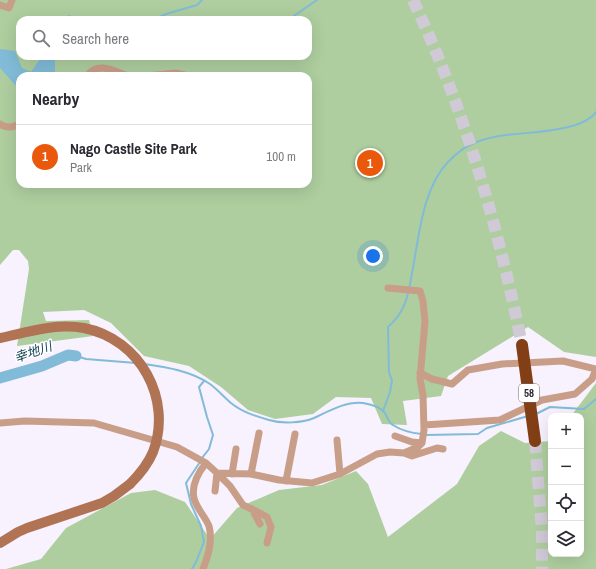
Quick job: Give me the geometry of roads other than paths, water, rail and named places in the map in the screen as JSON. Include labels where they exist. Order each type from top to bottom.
[{"type":"highway","name":"58","points":[[522,345],[535,441]]},
{"type":"main road","points":[[0,338],[50,327],[73,327],[96,332],[112,338],[136,357],[143,366],[153,386],[157,399],[159,420],[156,443],[150,458],[141,472],[130,484],[102,503],[27,528],[0,543]]},
{"type":"street","points":[[0,5],[8,8],[12,0]]},
{"type":"street","points":[[90,72],[96,68],[102,68],[115,72]]},
{"type":"street","points":[[0,124],[5,127],[16,126]]},
{"type":"street","points":[[217,472],[251,474],[286,481],[312,483],[340,474],[376,454],[404,452],[418,447],[422,441],[424,427],[423,395],[420,373],[425,321],[424,301],[420,291],[388,288]]},
{"type":"street","points":[[420,373],[432,379],[452,384],[468,370],[502,364],[563,361],[596,369],[592,379],[575,394],[542,400],[500,420],[424,427]]},
{"type":"street","points":[[582,388],[596,383]]},
{"type":"street","points":[[0,423],[25,421],[94,423],[177,447],[198,458],[217,472],[230,486],[243,505],[267,517],[271,527],[267,543]]},
{"type":"street","points":[[251,474],[259,433]]},
{"type":"street","points":[[286,481],[295,434]]},
{"type":"street","points":[[395,436],[412,442],[422,441]]},
{"type":"street","points":[[338,440],[340,474]]},
{"type":"street","points":[[404,452],[412,456],[437,448],[443,449]]},
{"type":"street","points":[[232,474],[236,449]]},
{"type":"street","points":[[202,569],[209,552],[209,526],[194,498],[194,488],[197,474],[205,463]]},
{"type":"street","points":[[215,491],[217,472]]},
{"type":"street","points":[[252,509],[260,524]]},
{"type":"water","points":[[0,50],[15,51],[16,60],[19,60],[22,68],[31,72],[16,72],[16,86],[0,68]]},
{"type":"water","points":[[39,60],[55,60],[55,72],[31,72]]},
{"type":"waterway","points":[[162,16],[197,5],[202,0]]},
{"type":"waterway","points":[[294,16],[317,0]]},
{"type":"waterway","points":[[383,411],[390,392],[392,381],[389,372],[388,327],[399,315],[405,303],[423,214],[432,186],[439,173],[456,154],[477,142],[488,138],[510,134],[547,131],[571,126],[590,118],[596,112]]},
{"type":"waterway","name":"幸地川","points":[[0,378],[42,366],[68,355],[76,356]]},
{"type":"waterway","points":[[76,356],[86,359],[136,363]]},
{"type":"waterway","points":[[144,364],[170,368],[195,376],[210,384],[240,409],[269,420],[286,422],[304,421],[344,405],[363,403],[381,409],[385,413],[390,423],[396,427],[422,434]]},
{"type":"waterway","points":[[202,458],[209,449],[213,435],[199,387],[204,381]]},
{"type":"waterway","points":[[536,414],[550,407],[584,409],[596,399]]},
{"type":"waterway","points":[[426,435],[478,434],[487,428],[528,416]]},
{"type":"waterway","points":[[192,569],[204,542],[201,526],[191,504],[186,483],[200,462]]},
{"type":"tunnel","points":[[413,0],[449,84],[478,169],[502,256],[522,345]]},
{"type":"tunnel","points":[[535,441],[542,531],[542,569]]},
{"type":"place","name":"Nago Castle Site Park","points":[[370,163]]}]
